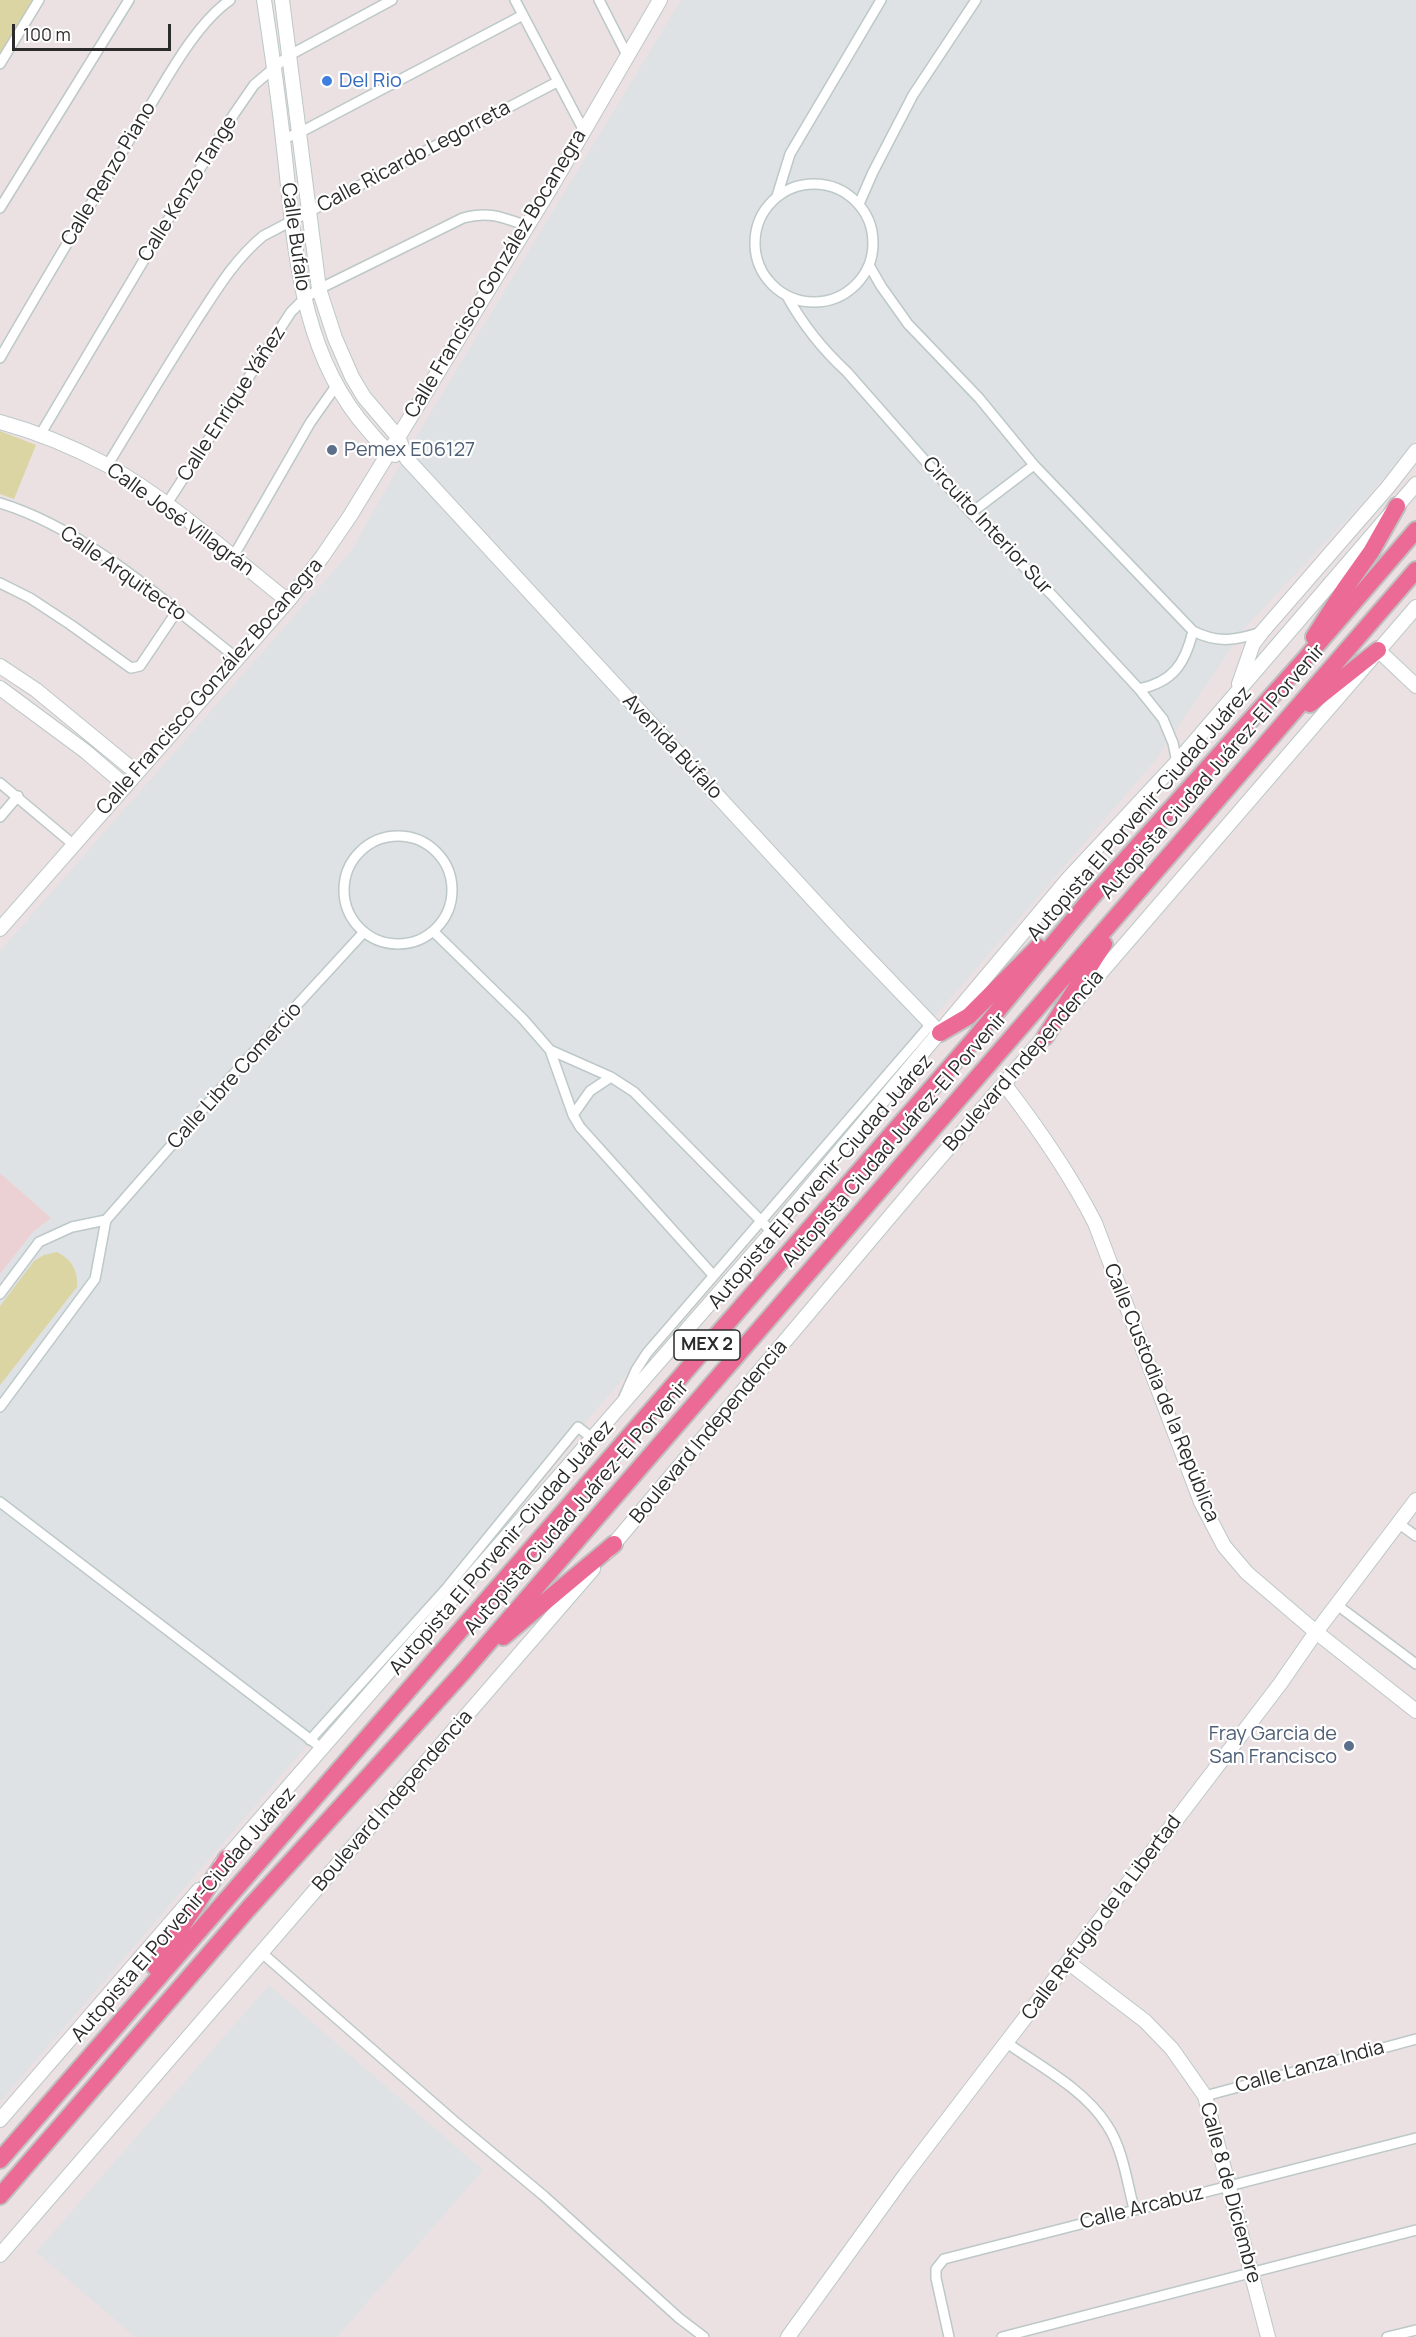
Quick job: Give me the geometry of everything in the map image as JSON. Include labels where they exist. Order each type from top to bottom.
[{"type":"highway","points":[[1304,660],[1316,633],[1371,552],[1397,506]]},
{"type":"highway","name":"Autopista El Porvenir-Ciudad Juárez","points":[[0,2160],[975,1038],[1091,898],[1416,531]]},
{"type":"highway","name":"Autopista Ciudad Juárez-El Porvenir","points":[[0,2196],[248,1909],[464,1671],[1416,570]]},
{"type":"highway","points":[[1276,731],[1378,650]]},
{"type":"highway","points":[[1045,1037],[1133,897]]},
{"type":"highway","points":[[935,1029],[969,1016],[1049,935],[1091,898]]},
{"type":"highway","points":[[464,1671],[614,1544]]},
{"type":"highway","points":[[120,2020],[227,1858]]},
{"type":"main road","name":"Calle Bufalo","points":[[264,0],[303,300],[336,386],[362,423],[388,452]]},
{"type":"main road","name":"Calle Bufalo","points":[[282,0],[319,289],[335,338],[352,377],[364,397],[398,437]]},
{"type":"main road","name":"Calle Francisco González Bocanegra","points":[[0,929],[238,659],[322,557],[350,516],[553,184],[660,0]]},
{"type":"main road","name":"Calle José Villagrán","points":[[0,422],[40,435],[108,466],[166,505],[288,601]]},
{"type":"main road","name":"Avenida Búfalo","points":[[398,437],[407,459],[835,924],[935,1029]]},
{"type":"main road","points":[[1235,693],[1253,644],[1388,487],[1416,451]]},
{"type":"main road","name":"Avenida Búfalo","points":[[388,452],[407,459]]},
{"type":"main road","points":[[0,2120],[321,1749],[426,1620],[592,1438],[738,1258],[772,1232],[935,1029],[1068,879],[1177,762],[1416,484]]},
{"type":"main road","name":"Boulevard Independencia","points":[[0,2255],[614,1544],[920,1180],[1005,1085],[1416,607]]},
{"type":"main road","points":[[1378,650],[1416,686]]},
{"type":"main road","points":[[0,666],[36,690],[137,773]]},
{"type":"main road","points":[[0,688],[76,744],[126,786]]},
{"type":"main road","name":"Calle Custodia de la República","points":[[1005,1085],[1050,1148],[1084,1201],[1095,1223],[1201,1502],[1224,1546],[1247,1574],[1416,1711]]},
{"type":"main road","name":"Calle Refugio de la Libertad","points":[[788,2337],[905,2175],[1069,1963],[1416,1500]]},
{"type":"main road","name":"Calle 8 de Diciembre","points":[[1069,1963],[1145,2021],[1183,2063],[1205,2096],[1268,2337]]},
{"type":"street","points":[[0,64],[39,0]]},
{"type":"street","points":[[0,208],[4,191],[129,0]]},
{"type":"street","name":"Calle Renzo Piano","points":[[0,358],[70,237],[171,72],[213,14],[230,0]]},
{"type":"street","name":"Calle Kenzo Tange","points":[[40,435],[234,114],[254,85],[288,56],[392,0]]},
{"type":"street","points":[[515,0],[583,129]]},
{"type":"street","points":[[599,0],[627,55]]},
{"type":"street","points":[[777,196],[798,186],[814,184],[831,186],[846,193],[859,204],[868,218],[873,233],[873,249],[870,265],[850,290],[835,298],[819,302],[803,301],[787,296],[767,279],[756,255],[755,240],[761,215],[777,196],[790,154],[881,0]]},
{"type":"street","points":[[859,204],[913,96],[976,0]]},
{"type":"street","points":[[283,139],[299,133],[523,15]]},
{"type":"street","name":"Calle Ricardo Legorreta","points":[[108,466],[165,370],[235,264],[263,236],[557,82]]},
{"type":"street","name":"Calle Enrique Yáñez","points":[[166,505],[291,312],[303,300],[319,289],[463,218],[481,213],[498,216],[526,226]]},
{"type":"street","points":[[870,265],[881,286],[908,324],[979,398],[1034,465],[1193,631],[1206,638],[1222,641],[1242,639],[1262,632]]},
{"type":"street","name":"Circuito Interior Sur","points":[[787,296],[802,324],[971,513],[1051,594],[1139,689],[1162,720],[1173,743],[1177,762]]},
{"type":"street","points":[[233,557],[310,423],[336,386]]},
{"type":"street","points":[[971,513],[1034,465]]},
{"type":"street","name":"Calle Arquitecto","points":[[0,503],[62,529],[123,570],[238,659]]},
{"type":"street","points":[[0,583],[30,598],[131,668],[140,666],[177,611]]},
{"type":"street","points":[[1139,689],[1153,686],[1166,679],[1180,666],[1189,649],[1193,631]]},
{"type":"street","points":[[0,783],[74,845]]},
{"type":"street","points":[[0,817],[18,796]]},
{"type":"street","points":[[398,836],[426,843],[440,856],[450,873],[451,900],[444,917],[433,931],[417,940],[399,944],[381,941],[364,932],[352,918],[345,901],[346,873],[355,856],[369,843],[378,839],[398,836]]},
{"type":"street","points":[[433,931],[523,1019],[550,1050],[573,1115],[600,1151],[713,1275]]},
{"type":"street","name":"Calle Libre Comercio","points":[[106,1220],[252,1054],[364,932]]},
{"type":"street","points":[[550,1050],[611,1077],[634,1092],[772,1232]]},
{"type":"street","points":[[620,1405],[636,1370],[647,1353],[713,1275],[738,1258],[760,1221],[900,1070]]},
{"type":"street","points":[[573,1115],[590,1091],[611,1077]]},
{"type":"street","points":[[0,1294],[39,1242],[72,1227],[106,1220],[95,1279],[0,1407]]},
{"type":"street","points":[[310,1740],[426,1620],[578,1427],[592,1438]]},
{"type":"street","points":[[0,1502],[321,1749]]},
{"type":"street","points":[[1398,1523],[1416,1536]]},
{"type":"street","points":[[1337,1605],[1416,1664]]},
{"type":"street","points":[[262,1953],[454,2121],[544,2196],[679,2318],[704,2337]]},
{"type":"street","name":"Calle Lanza India","points":[[1205,2096],[1416,2039]]},
{"type":"street","points":[[1007,2043],[1082,2096],[1108,2126],[1120,2154],[1134,2209]]},
{"type":"street","name":"Calle Arcabuz","points":[[949,2337],[936,2278],[936,2269],[944,2259],[1416,2138]]},
{"type":"street","points":[[1002,2337],[1416,2230]]},
{"type":"street","points":[[1387,2337],[1416,2330]]},
{"type":"shaded area","points":[[0,0],[39,0],[0,65]]},
{"type":"shaded area","points":[[681,0],[1416,0],[1416,440],[1363,502],[1244,629],[1155,761],[0,2102],[0,1275],[33,1232],[51,1218],[0,1173],[0,951],[351,551],[411,445]]},
{"type":"shaded area","points":[[0,431],[36,445],[14,499],[0,494]]},
{"type":"shaded area","points":[[0,1173],[51,1218],[33,1232],[0,1274]]},
{"type":"shaded area","points":[[57,1252],[67,1258],[73,1266],[77,1287],[0,1385],[0,1306],[34,1261],[44,1255]]},
{"type":"shaded area","points":[[269,1985],[483,2170],[337,2337],[135,2337],[36,2252]]},
{"type":"place","name":"Del Rio","points":[[327,81]]},
{"type":"place","name":"Pemex E06127","points":[[332,450]]},
{"type":"place","name":"Fray Garcia de San Francisco","points":[[1349,1746]]}]
